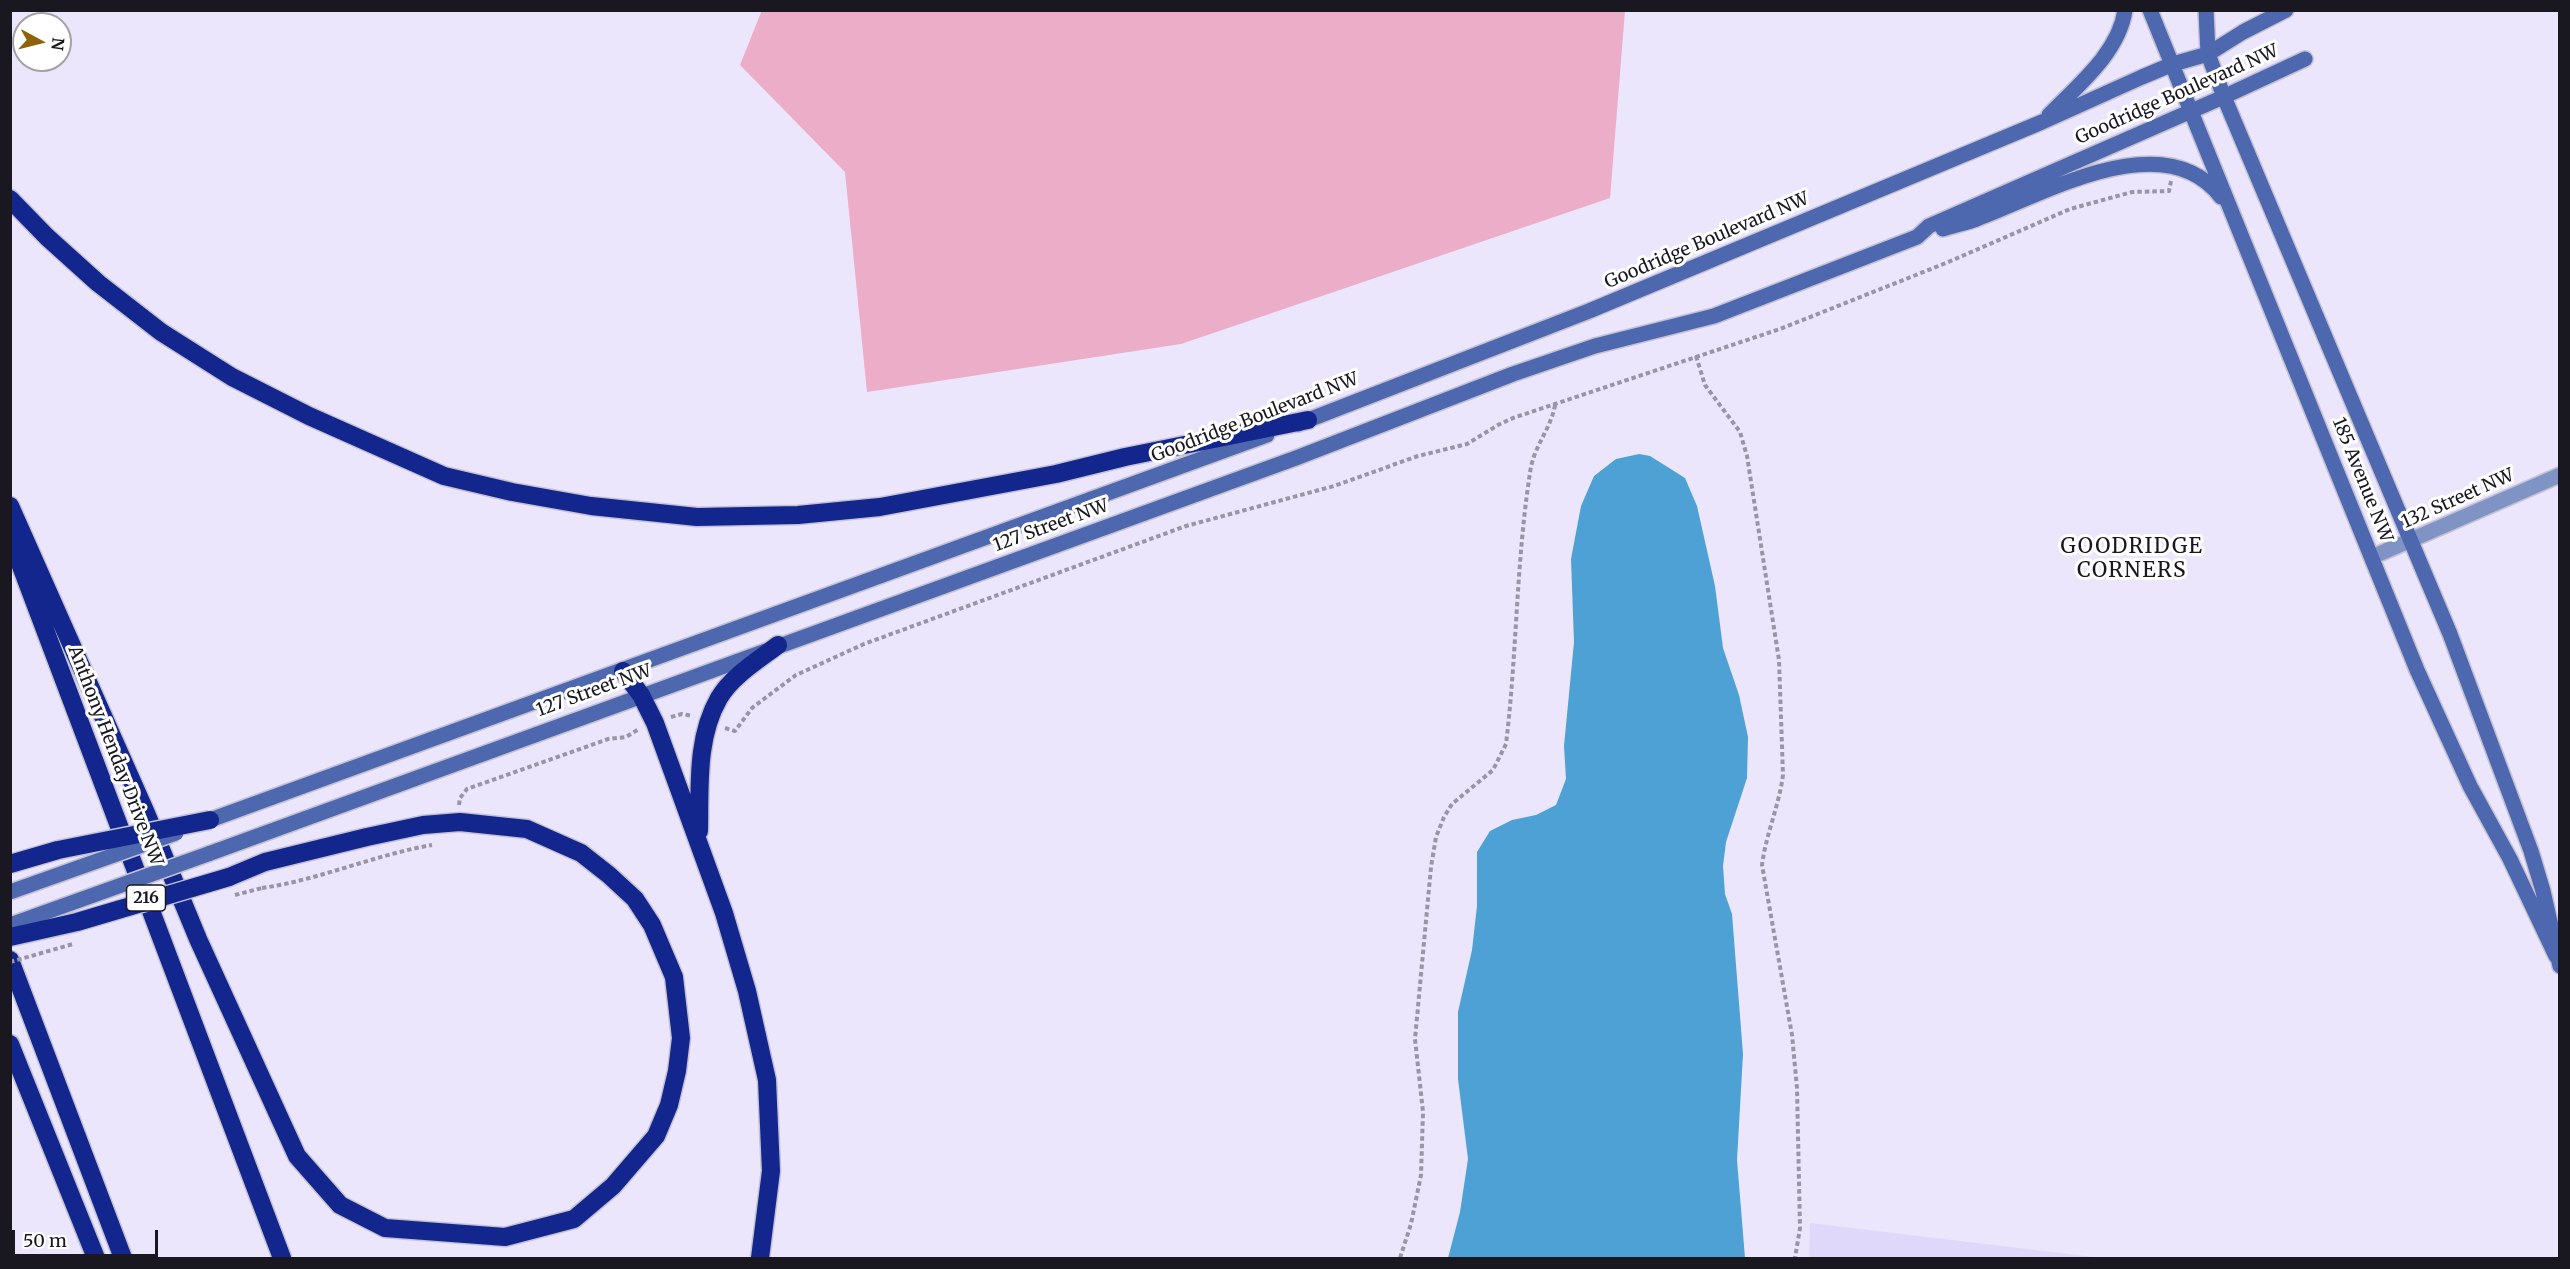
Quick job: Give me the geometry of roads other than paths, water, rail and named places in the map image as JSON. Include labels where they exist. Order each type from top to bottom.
[{"type":"highway","points":[[10,199],[47,237],[98,283],[161,332],[232,377],[309,416],[444,476],[512,492],[591,506],[697,517],[798,514],[880,507],[1056,474],[1125,457],[1308,420]]},
{"type":"highway","points":[[10,506],[146,813],[198,939],[297,1156],[340,1205],[385,1228],[505,1237],[574,1219],[613,1186],[656,1136],[669,1105],[677,1071],[681,1038],[674,977],[652,925],[635,899],[581,853],[527,829],[460,822],[423,825],[265,862],[229,877],[77,922],[10,937]]},
{"type":"highway","name":"Anthony Henday Drive NW","points":[[10,537],[282,1258]]},
{"type":"highway","points":[[699,842],[701,751],[709,722],[720,697],[740,674],[778,645]]},
{"type":"highway","points":[[623,671],[641,695],[655,723],[724,914],[747,991],[767,1080],[771,1171],[760,1258]]},
{"type":"highway","points":[[10,864],[58,850],[210,820]]},
{"type":"highway","points":[[10,960],[123,1258]]},
{"type":"highway","points":[[10,1044],[96,1258]]},
{"type":"main road","points":[[2042,122],[2106,53],[2119,34],[2125,10]]},
{"type":"main road","name":"185 Avenue NW","points":[[2150,10],[2417,670],[2470,786],[2510,860],[2558,961]]},
{"type":"main road","name":"185 Avenue NW","points":[[2206,10],[2208,54],[2450,634],[2531,851],[2543,891],[2558,961]]},
{"type":"main road","name":"Goodridge Boulevard NW","points":[[1132,485],[1308,420],[1589,311],[2042,122],[2173,64],[2208,54],[2243,32],[2286,10]]},
{"type":"main road","name":"Goodridge Boulevard NW","points":[[1191,496],[1514,374],[1595,346],[1714,316],[1917,237],[1929,226],[2224,97],[2305,59]]},
{"type":"main road","points":[[1917,237],[1978,219],[2073,178],[2129,166],[2173,166],[2187,170],[2213,187],[2233,213]]},
{"type":"main road","name":"127 Street NW","points":[[10,892],[1132,485]]},
{"type":"main road","name":"127 Street NW","points":[[10,925],[1191,496]]},
{"type":"street","name":"132 Street NW","points":[[2372,557],[2559,475]]},
{"type":"water","points":[[1639,454],[1650,456],[1685,478],[1697,506],[1715,586],[1723,648],[1739,695],[1748,737],[1747,778],[1726,842],[1723,866],[1725,894],[1732,914],[1743,1054],[1737,1160],[1745,1258],[1448,1258],[1460,1212],[1468,1159],[1458,1079],[1458,1012],[1472,950],[1477,906],[1477,852],[1490,831],[1512,820],[1536,815],[1556,805],[1566,779],[1564,746],[1574,642],[1571,559],[1581,506],[1594,476],[1616,459]]},
{"type":"district","name":"GOODRIDGE CORNERS","points":[[2132,559]]}]
